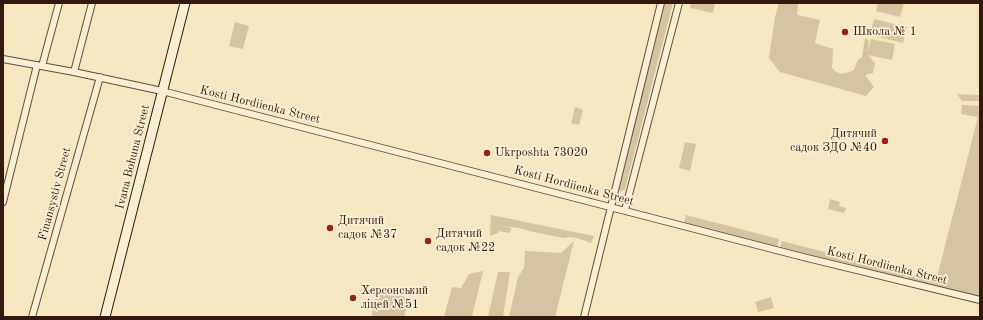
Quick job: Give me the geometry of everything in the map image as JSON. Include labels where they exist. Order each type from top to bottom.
[{"type":"street","points":[[3,202],[39,65],[59,3]]},
{"type":"street","points":[[74,72],[92,3]]},
{"type":"street","name":"Ivana Bohuna Street","points":[[105,317],[185,3]]},
{"type":"street","points":[[584,317],[610,206],[662,3]]},
{"type":"street","points":[[625,210],[679,3]]},
{"type":"street","points":[[3,59],[100,78]]},
{"type":"street","name":"Kosti Hordiienka Street","points":[[100,78],[162,91],[803,257],[980,300]]},
{"type":"street","name":"Finansystiv Street","points":[[32,317],[100,78]]},
{"type":"shaded area","points":[[665,3],[673,3],[625,189],[621,192],[618,188]]},
{"type":"shaded area","points":[[691,3],[715,3],[713,13],[690,8]]},
{"type":"shaded area","points":[[779,3],[798,3],[797,15],[820,20],[815,43],[833,49],[832,68],[839,73],[854,70],[857,61],[862,57],[865,38],[869,41],[868,52],[871,39],[895,44],[892,60],[868,55],[875,63],[873,73],[865,75],[874,87],[866,96],[780,72],[769,58],[775,17]]},
{"type":"shaded area","points":[[878,3],[904,3],[900,17],[876,11]]},
{"type":"shaded area","points":[[874,19],[907,27],[903,43],[870,35]]},
{"type":"shaded area","points":[[235,22],[249,26],[243,49],[229,46]]},
{"type":"shaded area","points":[[980,61],[980,101],[962,101],[957,94],[979,95]]},
{"type":"shaded area","points":[[962,105],[980,106],[980,298],[906,280],[908,274],[936,281],[978,117],[961,114]]},
{"type":"shaded area","points":[[575,107],[583,110],[579,125],[571,123]]},
{"type":"shaded area","points":[[685,142],[696,144],[690,171],[679,168]]},
{"type":"shaded area","points":[[830,199],[840,202],[839,206],[846,208],[844,213],[828,209]]},
{"type":"shaded area","points":[[491,215],[594,236],[591,243],[577,238],[564,238],[519,228],[500,226],[511,228],[510,233],[499,231],[498,233],[490,236]]},
{"type":"shaded area","points":[[686,215],[779,239],[777,247],[684,223]]},
{"type":"shaded area","points":[[574,241],[555,317],[509,317],[518,277],[524,268],[525,251],[561,253]]},
{"type":"shaded area","points":[[782,241],[906,273],[904,280],[780,248]]},
{"type":"shaded area","points":[[483,271],[472,317],[444,317],[452,287],[461,288],[469,274]]},
{"type":"shaded area","points":[[498,272],[510,272],[503,317],[488,317]]},
{"type":"shaded area","points":[[378,290],[409,298],[404,317],[371,317]]},
{"type":"shaded area","points":[[771,297],[774,308],[758,312],[755,302]]},
{"type":"place","name":"Школа № 1","points":[[845,32]]},
{"type":"place","name":"Дитячий садок ЗДО №40","points":[[885,141]]},
{"type":"place","name":"Ukrposhta 73020","points":[[487,153]]},
{"type":"place","name":"Дитячий садок №37","points":[[330,228]]},
{"type":"place","name":"Дитячий садок №22","points":[[428,241]]},
{"type":"place","name":"Херсонський ліцей №51","points":[[353,298]]}]
